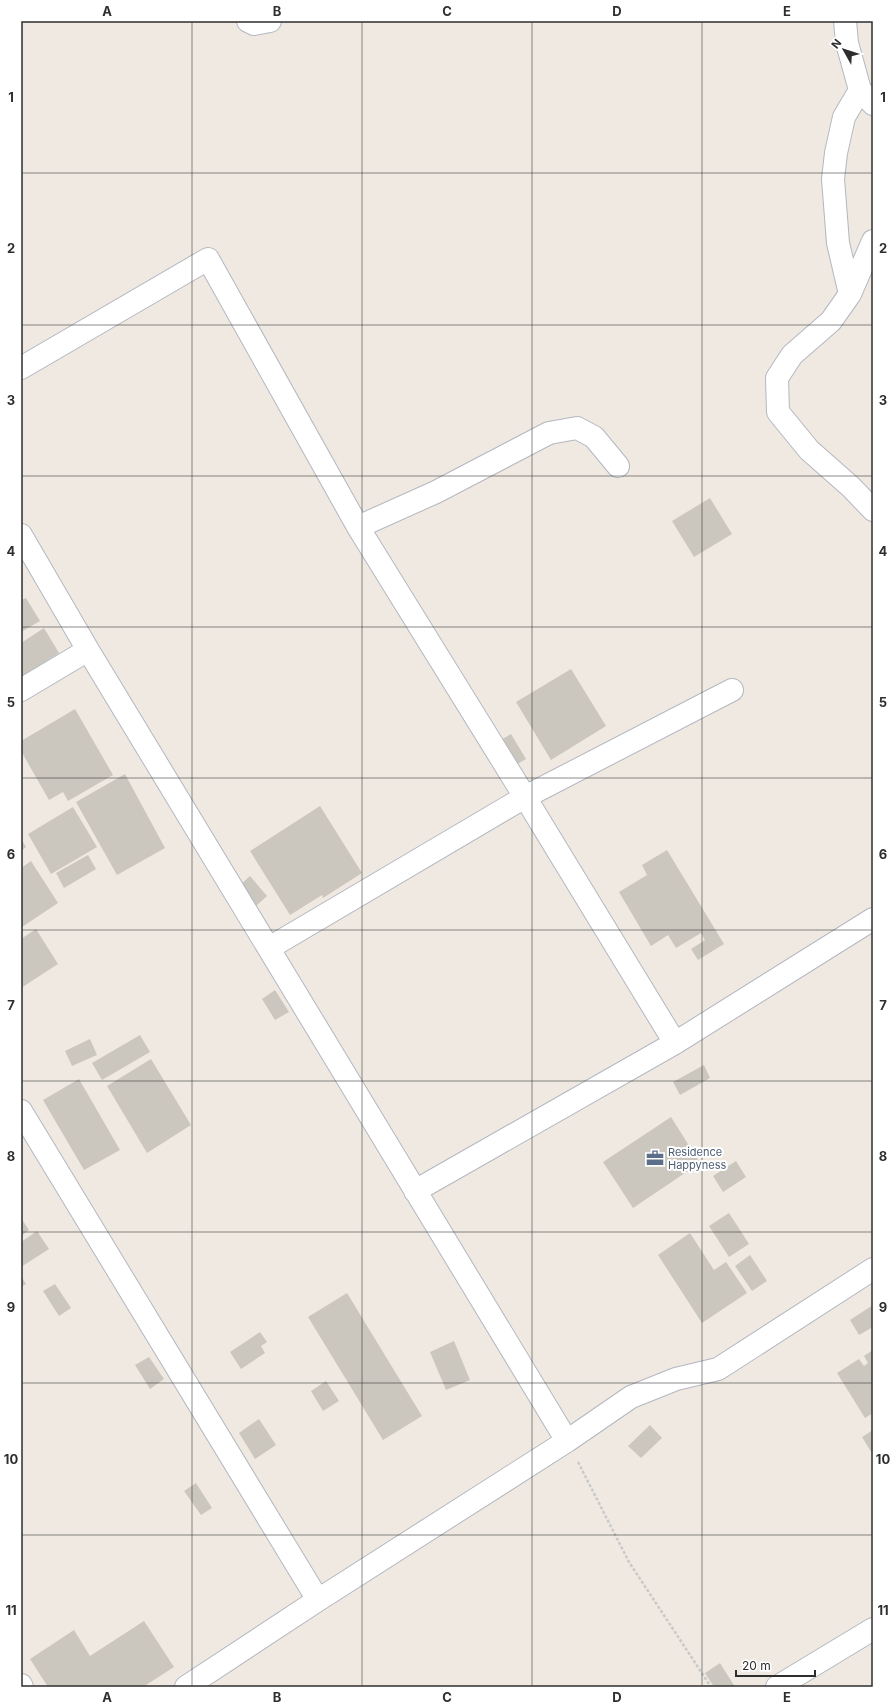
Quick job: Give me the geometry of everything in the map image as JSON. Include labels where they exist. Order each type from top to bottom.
[{"type":"street","points":[[248,21],[254,24],[270,21]]},
{"type":"street","points":[[845,21],[846,43],[866,97],[844,117],[836,153],[833,178],[838,243],[850,294]]},
{"type":"street","points":[[873,241],[850,294],[831,321],[792,355],[777,378],[778,412],[809,450],[851,487],[873,510]]},
{"type":"street","points":[[21,368],[208,259],[358,527],[675,1043]]},
{"type":"street","points":[[358,527],[436,492],[549,433],[577,428],[594,437],[618,466]]},
{"type":"street","points":[[21,535],[88,650],[567,1441]]},
{"type":"street","points":[[21,690],[88,650]]},
{"type":"street","points":[[269,948],[525,797],[732,690]]},
{"type":"street","points":[[415,1191],[675,1043],[873,919]]},
{"type":"street","points":[[21,1111],[318,1600]]},
{"type":"street","points":[[186,1687],[318,1600],[567,1441],[631,1397],[676,1379],[718,1369],[873,1269]]},
{"type":"street","points":[[777,1687],[873,1629]]},
{"type":"path","points":[[567,1441],[629,1562],[710,1687]]},
{"type":"building","points":[[710,498],[732,534],[694,557],[672,521]]},
{"type":"building","points":[[26,598],[40,621],[21,632],[21,600]]},
{"type":"building","points":[[44,628],[59,653],[21,677],[21,643]]},
{"type":"building","points":[[571,669],[606,726],[551,760],[516,702]]},
{"type":"building","points":[[75,709],[113,775],[68,801],[63,792],[49,800],[21,751],[21,741]]},
{"type":"building","points":[[511,734],[526,759],[511,768],[496,743]]},
{"type":"building","points":[[125,774],[165,848],[117,875],[76,802]]},
{"type":"building","points":[[320,806],[362,873],[323,898],[322,895],[290,915],[250,851]]},
{"type":"building","points":[[73,807],[97,847],[51,874],[28,834]]},
{"type":"building","points":[[21,839],[26,847],[21,851]]},
{"type":"building","points":[[667,850],[724,944],[698,960],[691,949],[705,940],[701,933],[676,948],[668,935],[651,946],[619,892],[647,875],[642,865]]},
{"type":"building","points":[[88,855],[96,869],[64,888],[56,873]]},
{"type":"building","points":[[31,861],[58,903],[22,927],[21,868]]},
{"type":"building","points":[[250,876],[267,896],[256,906],[239,886]]},
{"type":"building","points":[[36,929],[58,964],[21,988],[21,939]]},
{"type":"building","points":[[275,990],[289,1012],[275,1020],[262,999]]},
{"type":"building","points":[[140,1035],[150,1052],[102,1080],[92,1063]]},
{"type":"building","points":[[90,1039],[97,1055],[72,1066],[65,1051]]},
{"type":"building","points":[[151,1059],[191,1125],[147,1153],[107,1086]]},
{"type":"building","points":[[704,1065],[710,1078],[680,1095],[673,1082]]},
{"type":"building","points":[[79,1079],[120,1150],[84,1170],[43,1100]]},
{"type":"building","points":[[671,1117],[700,1163],[633,1208],[603,1162]]},
{"type":"building","points":[[736,1161],[746,1177],[723,1192],[713,1176]]},
{"type":"building","points":[[729,1213],[749,1244],[729,1257],[709,1226]]},
{"type":"building","points":[[21,1218],[29,1230],[21,1236]]},
{"type":"building","points":[[37,1231],[49,1249],[21,1267],[21,1242]]},
{"type":"building","points":[[690,1233],[714,1270],[726,1262],[747,1293],[702,1323],[658,1255]]},
{"type":"building","points":[[750,1255],[767,1281],[752,1291],[735,1266]]},
{"type":"building","points":[[21,1276],[26,1284],[21,1287]]},
{"type":"building","points":[[55,1284],[71,1308],[59,1316],[43,1291]]},
{"type":"building","points":[[347,1293],[422,1416],[383,1440],[308,1317]]},
{"type":"building","points":[[873,1305],[873,1327],[859,1335],[850,1320]]},
{"type":"building","points":[[260,1332],[267,1342],[261,1346],[265,1353],[241,1369],[230,1352]]},
{"type":"building","points":[[454,1341],[470,1380],[446,1390],[430,1352]]},
{"type":"building","points":[[873,1350],[873,1413],[865,1418],[837,1373],[859,1359],[864,1366],[868,1363],[864,1356]]},
{"type":"building","points":[[149,1357],[164,1379],[150,1389],[135,1365]]},
{"type":"building","points":[[326,1381],[339,1401],[323,1411],[311,1391]]},
{"type":"building","points":[[259,1419],[276,1445],[255,1459],[239,1433]]},
{"type":"building","points":[[650,1425],[662,1438],[641,1458],[628,1446]]},
{"type":"building","points":[[873,1430],[873,1455],[862,1437]]},
{"type":"building","points":[[196,1483],[212,1508],[201,1515],[184,1491]]},
{"type":"building","points":[[144,1621],[174,1667],[143,1687],[48,1687],[30,1659],[74,1630],[90,1656]]},
{"type":"building","points":[[720,1663],[735,1687],[714,1687],[705,1673]]},
{"type":"place","name":"Residence Happyness","points":[[655,1158]]}]
